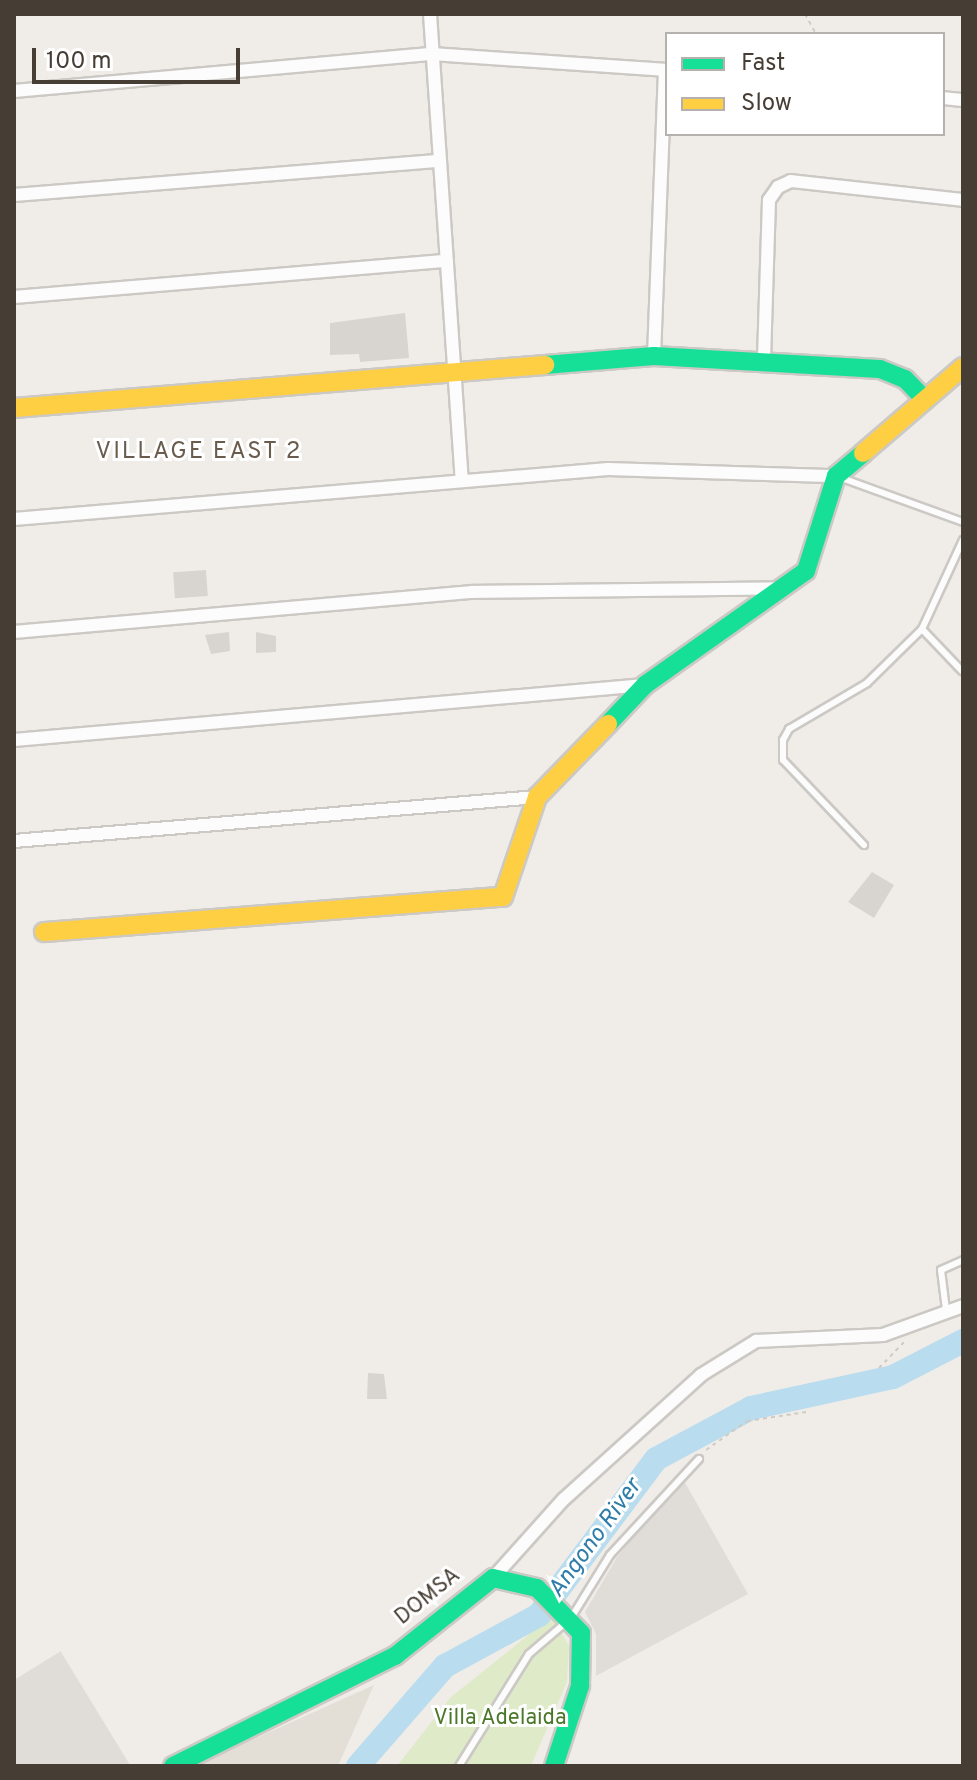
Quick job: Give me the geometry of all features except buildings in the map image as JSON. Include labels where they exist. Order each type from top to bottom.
[{"type":"street","points":[[430,14],[462,479]]},
{"type":"street","points":[[14,91],[432,54],[665,70]]},
{"type":"street","points":[[654,356],[665,94]]},
{"type":"street","points":[[14,195],[440,161]]},
{"type":"street","points":[[764,359],[769,200],[778,187],[791,181],[963,200]]},
{"type":"street","points":[[14,297],[447,261]]},
{"type":"street","points":[[14,408],[654,356],[764,359],[880,369],[905,379],[925,400]]},
{"type":"street","points":[[44,932],[503,897],[537,797],[645,685],[806,571],[836,476],[963,367]]},
{"type":"street","points":[[14,519],[608,469],[836,476]]},
{"type":"street","points":[[14,632],[472,592],[785,588]]},
{"type":"street","points":[[14,740],[645,685]]},
{"type":"street","points":[[14,841],[537,797]]},
{"type":"street","points":[[493,1578],[564,1499],[701,1375],[756,1341],[867,1337],[963,1306]]},
{"type":"street","name":"DOMSA","points":[[173,1766],[395,1656],[493,1578],[537,1588],[567,1612]]},
{"type":"street","points":[[554,1766],[580,1686],[581,1633],[567,1612]]},
{"type":"lane","points":[[836,476],[963,522]]},
{"type":"lane","points":[[864,845],[783,760],[783,740],[789,729],[867,683],[922,629],[963,540]]},
{"type":"lane","points":[[922,629],[962,671]]},
{"type":"lane","points":[[946,1310],[941,1270],[963,1260]]},
{"type":"lane","points":[[459,1766],[529,1654],[567,1612],[620,1543],[699,1459]]},
{"type":"path","points":[[805,14],[815,32]]},
{"type":"path","points":[[879,1368],[922,1319]]},
{"type":"path","points":[[699,1459],[730,1429],[806,1412]]},
{"type":"shaded area","points":[[683,1479],[748,1594],[596,1676],[596,1634],[585,1612],[617,1557]]},
{"type":"shaded area","points":[[61,1651],[130,1765],[14,1766],[14,1680]]},
{"type":"shaded area","points":[[374,1685],[338,1766],[194,1766]]},
{"type":"green space","name":"Villa Adelaida","points":[[552,1616],[569,1646],[567,1682],[531,1766],[397,1766],[451,1697]]},
{"type":"waterway","name":"Angono River","points":[[358,1766],[445,1666],[539,1615],[656,1459],[751,1408],[893,1377],[963,1341]]},
{"type":"traffic: fast","points":[[545,365],[654,356],[880,369],[905,379],[925,400]]},
{"type":"traffic: fast","points":[[608,724],[645,685],[806,571],[836,476],[863,453]]},
{"type":"traffic: fast","points":[[173,1766],[395,1656],[493,1578],[537,1588],[581,1633],[580,1686],[554,1766]]},
{"type":"traffic: slow","points":[[14,408],[545,365]]},
{"type":"traffic: slow","points":[[863,453],[963,367]]},
{"type":"traffic: slow","points":[[44,932],[503,897],[537,797],[608,724]]},
{"type":"district","name":"VILLAGE EAST 2","points":[[199,453]]}]
